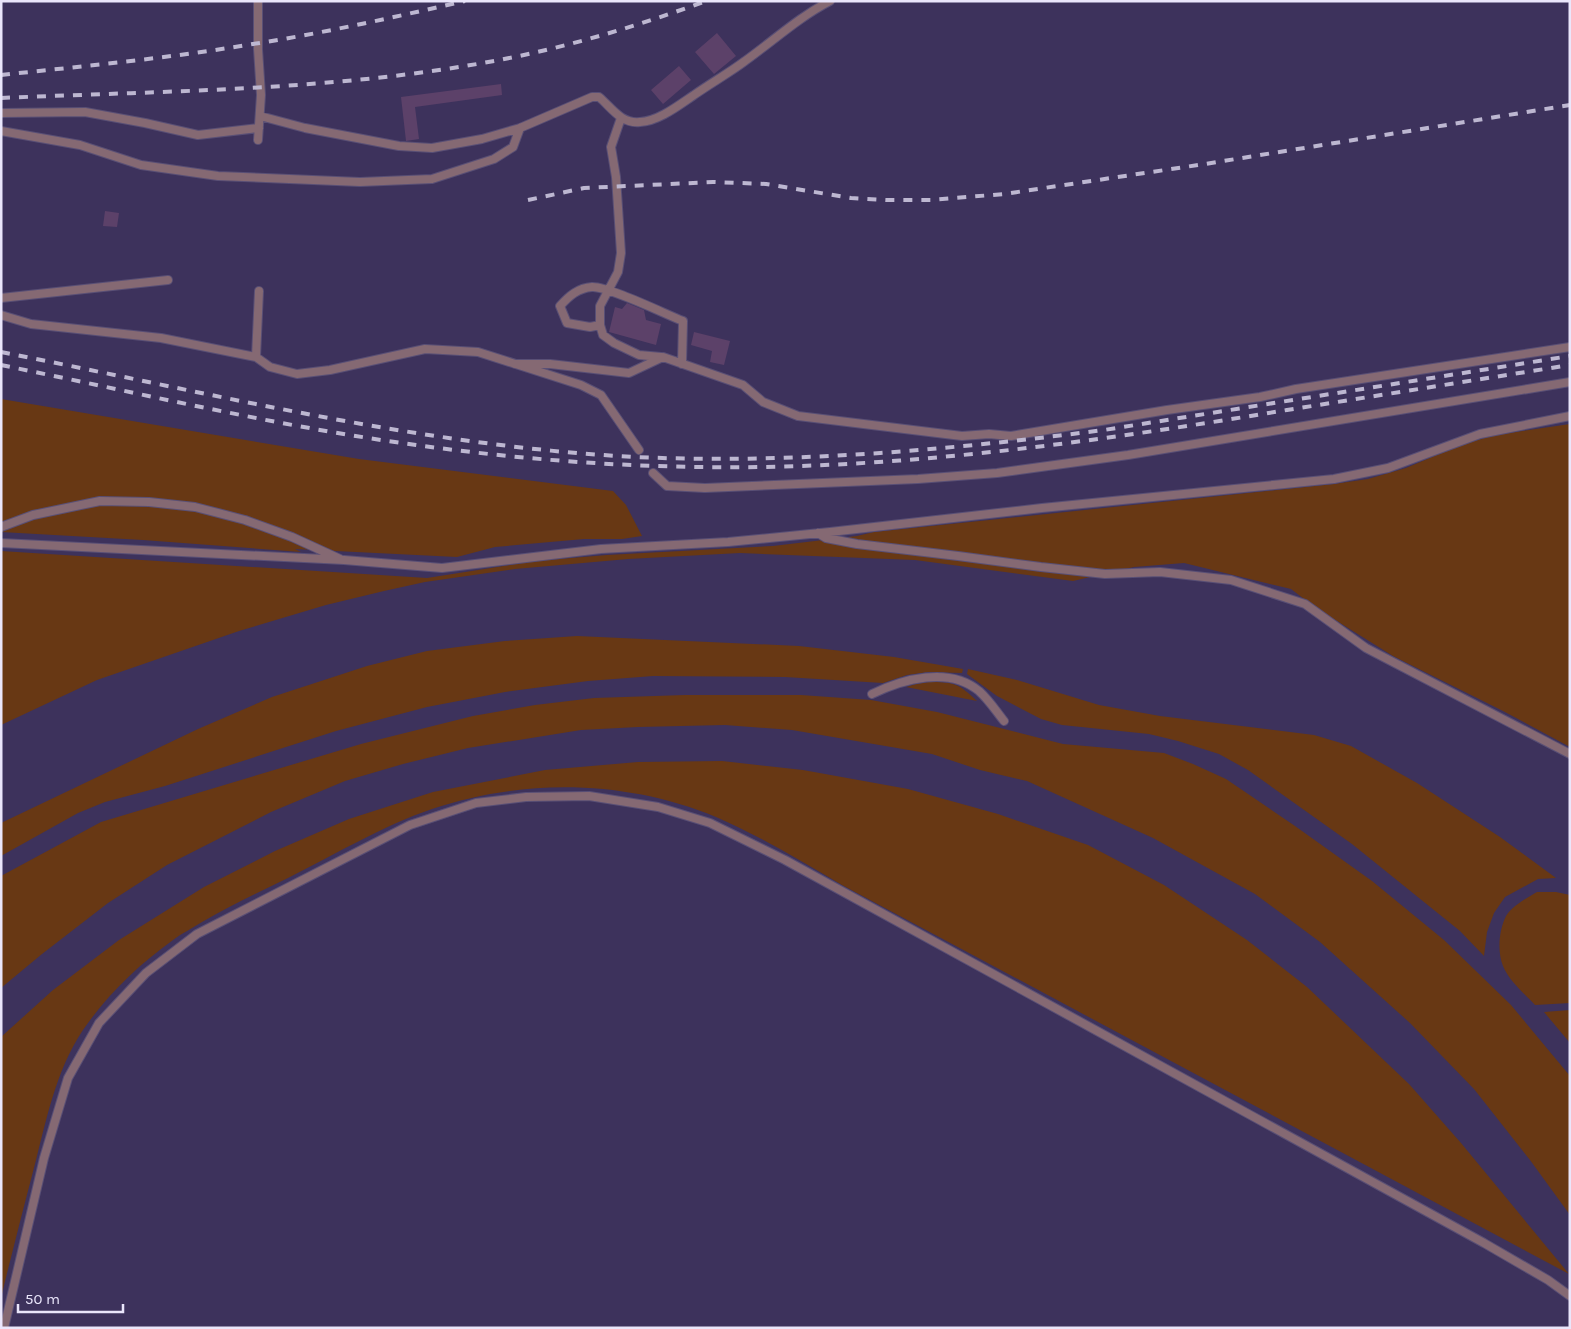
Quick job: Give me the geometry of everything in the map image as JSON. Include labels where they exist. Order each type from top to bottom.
[{"type":"lane","points":[[258,1],[258,49],[261,95],[258,140]]},
{"type":"lane","points":[[260,116],[305,128],[399,146],[432,148],[482,139],[520,128],[592,97],[599,97],[621,118],[640,122],[664,114],[744,62],[814,10],[830,1]]},
{"type":"lane","points":[[1,113],[85,112],[144,122],[198,135],[259,128]]},
{"type":"lane","points":[[621,118],[611,147],[616,177],[621,252],[618,272],[600,306],[600,325],[603,335],[614,343],[639,355],[663,357],[743,385],[763,402],[798,416],[962,436],[989,434],[1010,436],[1570,346]]},
{"type":"lane","points":[[1,131],[80,145],[141,165],[218,176],[360,182],[432,179],[494,159],[513,147],[520,128]]},
{"type":"lane","points":[[1,298],[168,280]]},
{"type":"lane","points":[[600,325],[590,327],[567,323],[560,306],[572,293],[593,287],[683,322],[682,364]]},
{"type":"lane","points":[[256,357],[259,291]]},
{"type":"lane","points":[[1,316],[31,324],[161,338],[256,357],[270,366],[297,374],[330,370],[426,349],[478,352],[580,385],[601,395],[639,450]]},
{"type":"lane","points":[[514,364],[550,364],[629,373],[663,357]]},
{"type":"lane","points":[[653,474],[667,486],[705,488],[918,479],[997,473],[1128,455],[1570,382]]},
{"type":"lane","points":[[1,543],[344,560],[442,568],[601,549],[728,542],[1334,479],[1388,468],[1480,434],[1570,416]]},
{"type":"lane","points":[[1,527],[33,515],[100,501],[158,503],[195,507],[246,520],[292,537],[344,560]]},
{"type":"lane","points":[[818,533],[826,538],[857,544],[1040,567],[1105,574],[1160,572],[1231,580],[1305,604],[1366,648],[1570,754]]},
{"type":"lane","points":[[872,694],[888,686],[912,679],[953,678],[967,683],[978,690],[1004,721]]},
{"type":"lane","points":[[4,1328],[44,1158],[68,1078],[100,1023],[146,973],[197,934],[410,825],[476,803],[526,797],[589,796],[658,807],[710,823],[785,860],[1484,1244],[1548,1280],[1570,1296]]},
{"type":"shaded area","points":[[1,399],[359,459],[613,491],[626,505],[642,536],[495,547],[457,557],[295,549],[301,552],[1,532]]},
{"type":"shaded area","points":[[1570,424],[1570,747],[1393,656],[1316,608],[1291,589],[1184,563],[1134,567],[1073,581],[915,560],[740,553],[628,559],[515,569],[425,582],[384,591],[326,605],[239,631],[97,680],[1,725],[1,551],[427,578],[536,561],[607,555],[773,546],[857,536],[874,532],[1334,484],[1368,479],[1406,468],[1463,444],[1496,435]]},
{"type":"shaded area","points":[[577,636],[799,646],[894,657],[963,669],[962,673],[928,672],[907,675],[883,683],[785,677],[653,676],[588,681],[505,692],[427,707],[336,731],[165,786],[105,802],[78,813],[1,856],[1,823],[198,729],[272,697],[367,666],[427,651],[505,641]]},
{"type":"shaded area","points":[[968,669],[1017,680],[1099,705],[1160,716],[1314,735],[1351,746],[1417,783],[1500,837],[1556,878],[1538,879],[1505,897],[1494,913],[1487,932],[1484,956],[1460,931],[1352,844],[1248,770],[1219,754],[1178,741],[1149,734],[1062,725],[1041,719],[997,696],[967,674]]},
{"type":"shaded area","points":[[929,682],[950,683],[965,690],[977,701],[906,687]]},
{"type":"shaded area","points":[[685,695],[801,695],[871,700],[937,712],[1063,744],[1164,753],[1226,779],[1372,881],[1444,940],[1511,1005],[1570,1076],[1570,1215],[1530,1160],[1474,1089],[1410,1023],[1320,942],[1255,894],[1153,838],[1027,781],[980,770],[932,754],[792,730],[725,725],[581,730],[468,748],[345,781],[271,812],[167,865],[108,903],[1,988],[1,876],[101,822],[361,744],[473,716],[535,705],[594,698]]},
{"type":"shaded area","points":[[722,761],[803,770],[908,789],[998,814],[1088,845],[1164,885],[1247,940],[1307,987],[1409,1084],[1461,1143],[1569,1274],[842,885],[748,832],[716,817],[682,805],[647,796],[575,787],[538,788],[502,792],[467,799],[413,816],[359,841],[213,916],[176,937],[138,968],[106,1000],[88,1023],[69,1055],[55,1089],[45,1124],[1,1298],[1,1037],[53,990],[119,940],[204,887],[275,851],[349,819],[433,792],[545,770],[638,762]]},
{"type":"shaded area","points":[[1537,892],[1556,892],[1570,895],[1570,1003],[1535,1005],[1509,977],[1501,960],[1500,941],[1506,916],[1516,905]]},
{"type":"shaded area","points":[[1570,1010],[1570,1043],[1544,1012]]},
{"type":"building","points":[[717,33],[736,56],[714,74],[695,52]]},
{"type":"building","points":[[679,66],[691,80],[663,104],[651,90]]},
{"type":"building","points":[[501,84],[502,95],[415,107],[419,139],[406,141],[401,97]]},
{"type":"building","points":[[105,211],[119,213],[117,227],[103,226]]},
{"type":"building","points":[[627,303],[644,310],[646,320],[661,324],[656,345],[609,332],[615,307],[622,309]]},
{"type":"building","points":[[694,332],[730,341],[724,365],[710,362],[712,351],[691,345]]},
{"type":"railway","points":[[1,75],[127,61],[280,40],[465,1]]},
{"type":"railway","points":[[1,98],[299,85],[418,73],[506,59],[564,45],[622,29],[706,1]]},
{"type":"railway","points":[[528,200],[584,188],[713,182],[766,184],[851,198],[887,200],[931,200],[1004,194],[1205,164],[1570,105]]},
{"type":"railway","points":[[1,352],[316,416],[396,430],[475,442],[555,451],[694,459],[812,457],[987,444],[1104,430],[1570,356]]},
{"type":"railway","points":[[1,365],[260,419],[416,445],[558,460],[701,467],[775,467],[848,464],[995,452],[1214,422],[1570,365]]}]
